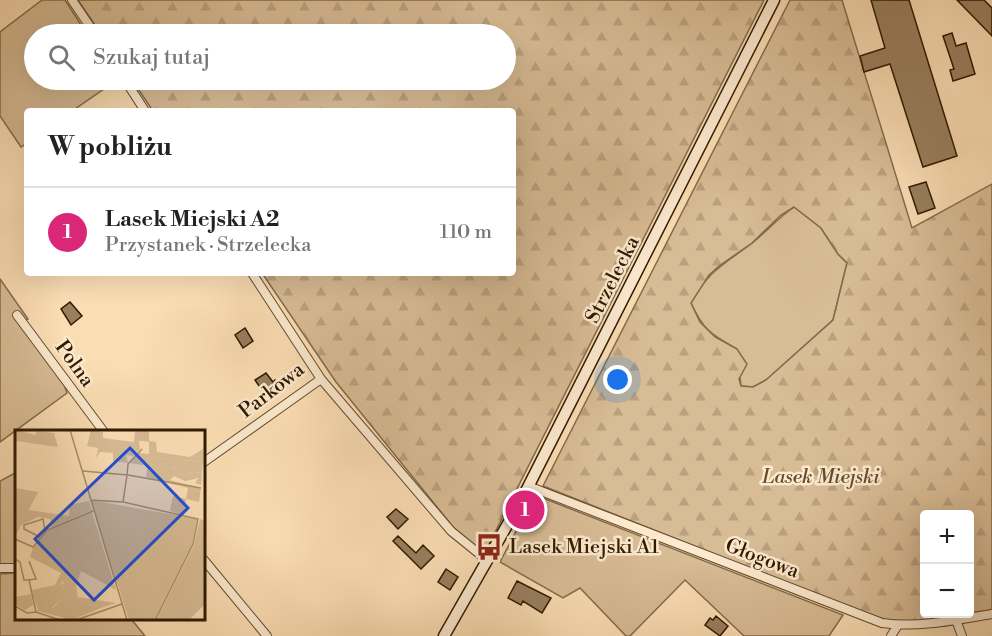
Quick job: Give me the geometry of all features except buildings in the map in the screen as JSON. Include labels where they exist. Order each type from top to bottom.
[{"type":"street","points":[[72,0],[88,24]]},
{"type":"street","name":"Strzelecka","points":[[444,636],[528,486],[774,0]]},
{"type":"street","points":[[131,90],[143,108]]},
{"type":"street","name":"Parkowa","points":[[206,461],[321,379],[254,276]]},
{"type":"street","name":"Polna","points":[[17,315],[103,430]]},
{"type":"street","points":[[321,379],[451,531],[488,561]]},
{"type":"street","name":"Głogowa","points":[[528,486],[882,623],[898,625],[992,614]]},
{"type":"street","points":[[206,562],[267,636]]},
{"type":"street","points":[[956,620],[962,636]]},
{"type":"street","points":[[891,636],[898,625]]},
{"type":"green space","points":[[42,0],[65,0],[81,24],[24,24],[24,90],[102,90],[76,108],[24,108],[24,145],[21,147],[0,116],[0,32]]},
{"type":"green space","points":[[78,0],[764,0],[484,554],[454,528],[336,382],[264,276],[516,276],[516,108],[151,108],[139,90],[516,90],[516,24],[94,24]]},
{"type":"green space","name":"Lasek Miejski","points":[[790,0],[842,0],[912,228],[992,184],[992,610],[974,612],[974,510],[920,510],[920,618],[940,618],[912,622],[884,621],[543,486]],"holes":[[[794,207],[821,228],[838,254],[847,263],[833,320],[766,380],[753,387],[741,386],[739,379],[747,364],[737,349],[715,337],[700,322],[691,303],[709,275],[752,243],[781,215]]]},
{"type":"green space","points":[[794,207],[821,228],[838,254],[847,263],[833,320],[766,380],[753,387],[741,386],[737,349],[704,326],[691,303],[697,292],[717,269],[751,244]]},
{"type":"green space","points":[[0,279],[28,319],[20,323],[63,382],[67,393],[0,442]]},
{"type":"green space","points":[[15,473],[15,564],[0,564],[0,481]]},
{"type":"green space","points":[[535,495],[843,615],[829,636],[744,636],[685,580],[630,636],[626,636],[580,588],[563,598],[500,562]]},
{"type":"green space","points":[[15,573],[15,621],[133,621],[145,636],[0,636],[0,574]]},
{"type":"place","name":"Lasek Miejski A2","points":[[525,510]]},
{"type":"place","name":"Lasek Miejski A1","points":[[489,547]]}]
